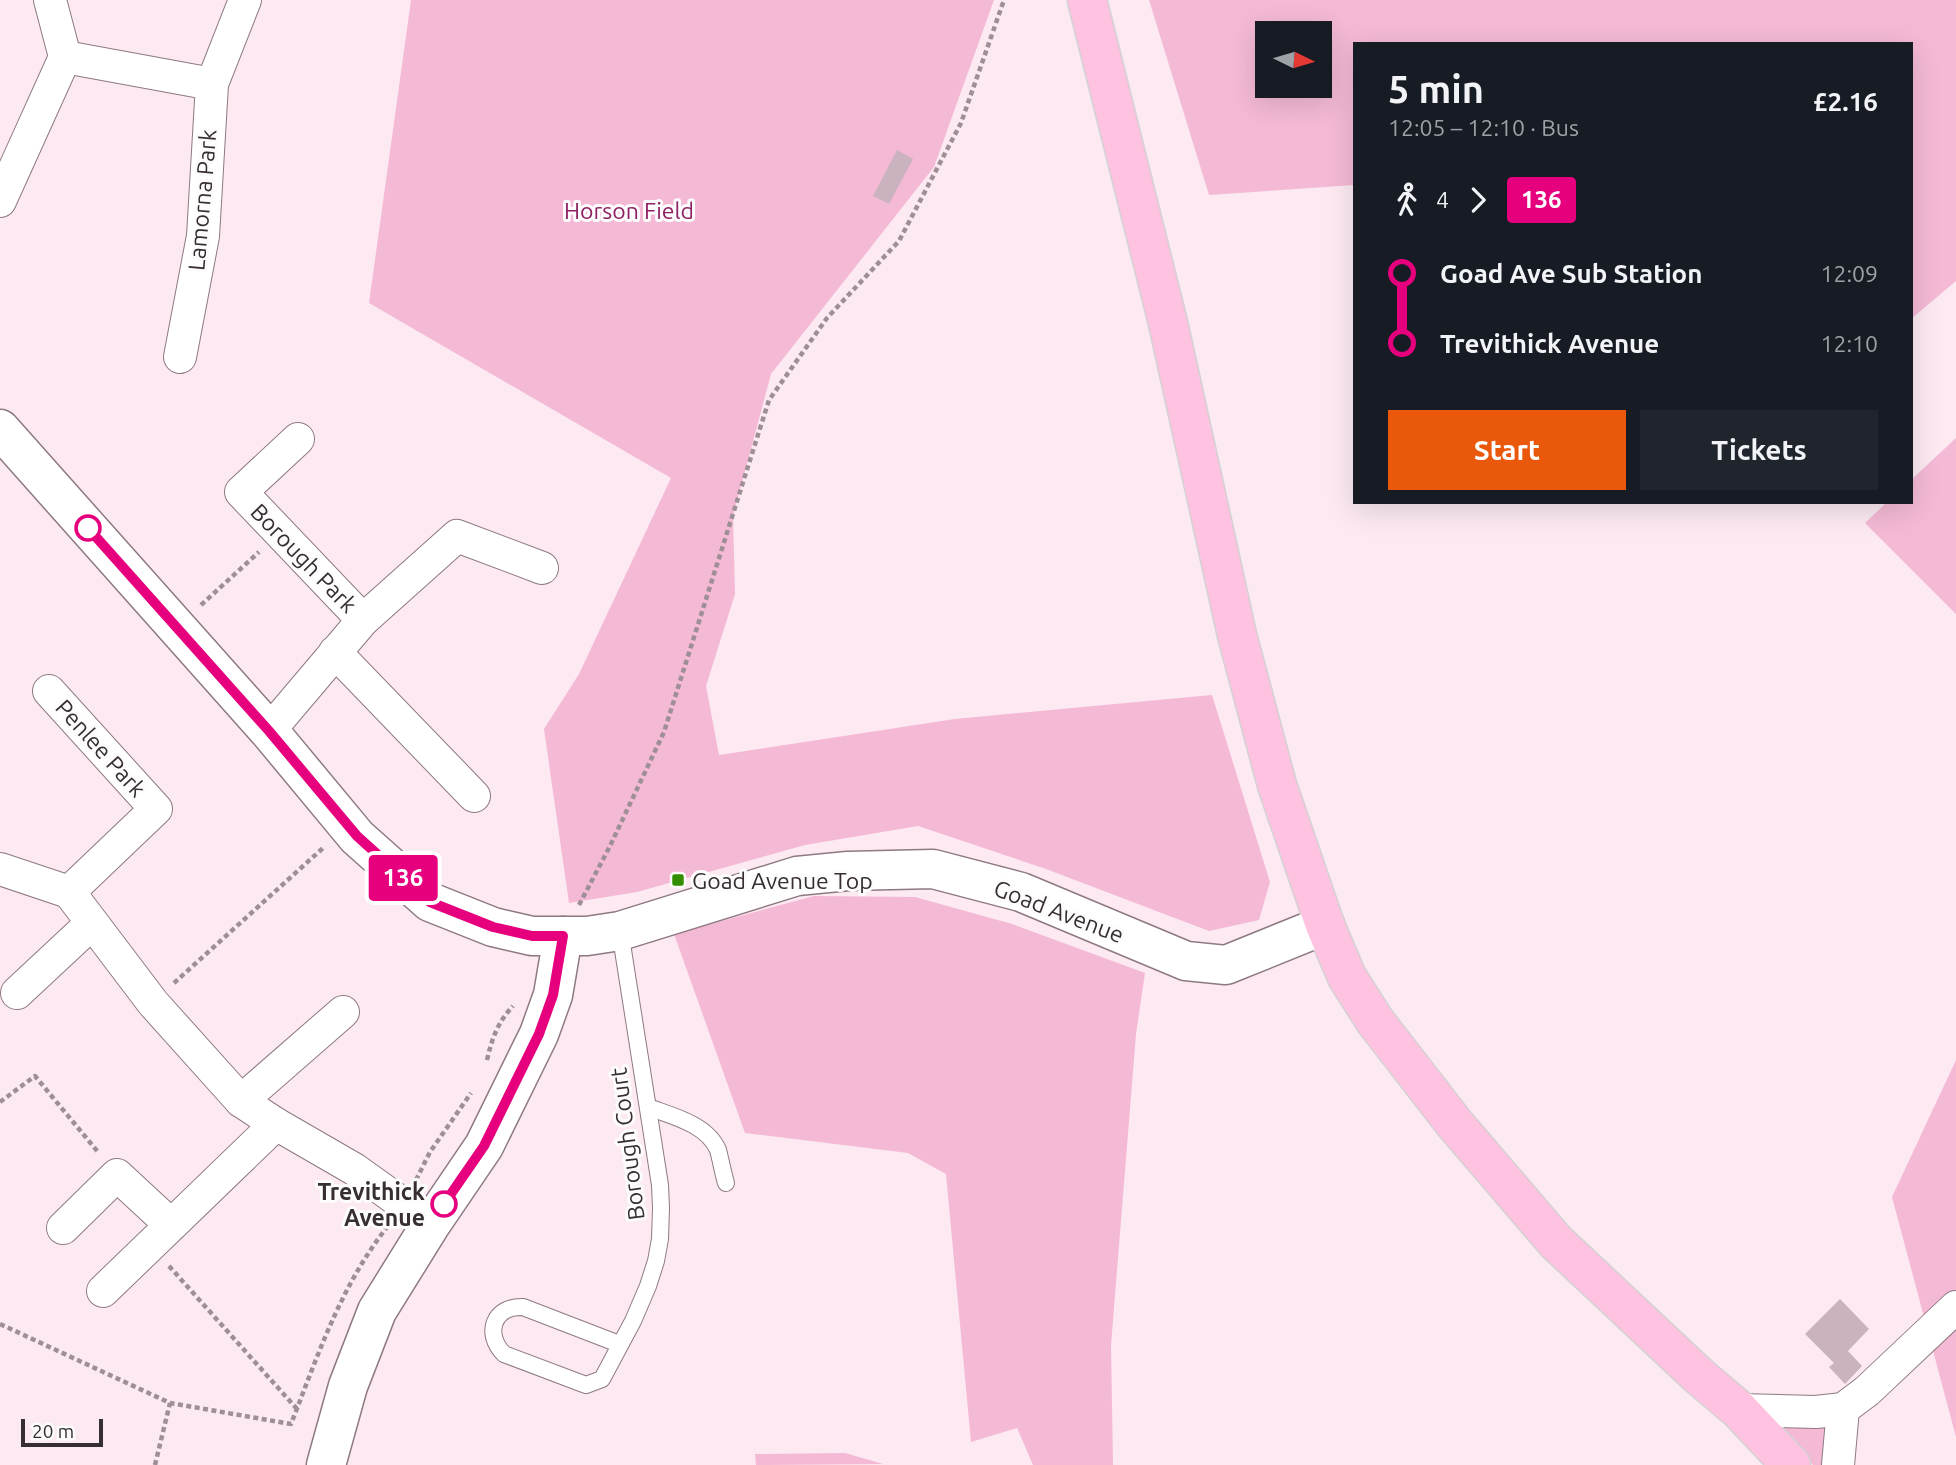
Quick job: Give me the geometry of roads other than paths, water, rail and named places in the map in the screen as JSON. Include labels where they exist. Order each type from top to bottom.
[{"type":"main road","points":[[1087,0],[1168,323],[1237,635],[1277,785],[1325,925],[1347,977],[1375,1021],[1454,1123],[1556,1242],[1739,1410],[1791,1465]]},
{"type":"street","points":[[1,194],[65,57],[50,0]]},
{"type":"street","name":"Lamorna Park","points":[[180,357],[203,236],[212,84],[245,0]]},
{"type":"street","points":[[65,57],[212,84]]},
{"type":"street","name":"Goad Avenue","points":[[0,429],[269,731],[357,836],[430,902],[493,927],[532,936],[620,931],[797,876],[848,870],[933,869],[1021,892],[1186,961],[1226,965],[1325,925]]},
{"type":"street","name":"Borough Park","points":[[298,439],[241,492],[363,620]]},
{"type":"street","name":"Borough Park","points":[[269,731],[363,620],[457,536],[542,568]]},
{"type":"street","points":[[335,652],[474,796]]},
{"type":"street","name":"Penlee Park","points":[[49,691],[156,809],[69,892]]},
{"type":"street","points":[[0,869],[69,892],[153,1003],[240,1101],[354,1169],[431,1224]]},
{"type":"street","points":[[18,993],[92,922]]},
{"type":"street","points":[[326,1465],[348,1386],[377,1311],[484,1146],[539,1034],[553,995],[563,936]]},
{"type":"street","points":[[240,1101],[343,1012]]},
{"type":"street","points":[[103,1291],[276,1124]]},
{"type":"street","points":[[63,1228],[117,1175],[160,1235]]},
{"type":"street","points":[[1739,1410],[1816,1412],[1843,1409],[1867,1391],[1956,1307]]},
{"type":"street","points":[[1838,1465],[1843,1409]]},
{"type":"lane","name":"Borough Court","points":[[619,1344],[523,1307],[512,1307],[500,1313],[493,1326],[495,1345],[504,1354],[586,1385],[602,1379],[648,1286],[660,1239],[660,1185],[620,931]]},
{"type":"lane","points":[[648,1107],[687,1122],[712,1140],[718,1150],[726,1183]]},
{"type":"place","name":"Goad Avenue Top","points":[[678,880]]},
{"type":"place","name":"Trevithick Avenue","points":[[444,1204]]},
{"type":"park label","name":"Horson Field","points":[[629,210]]}]
